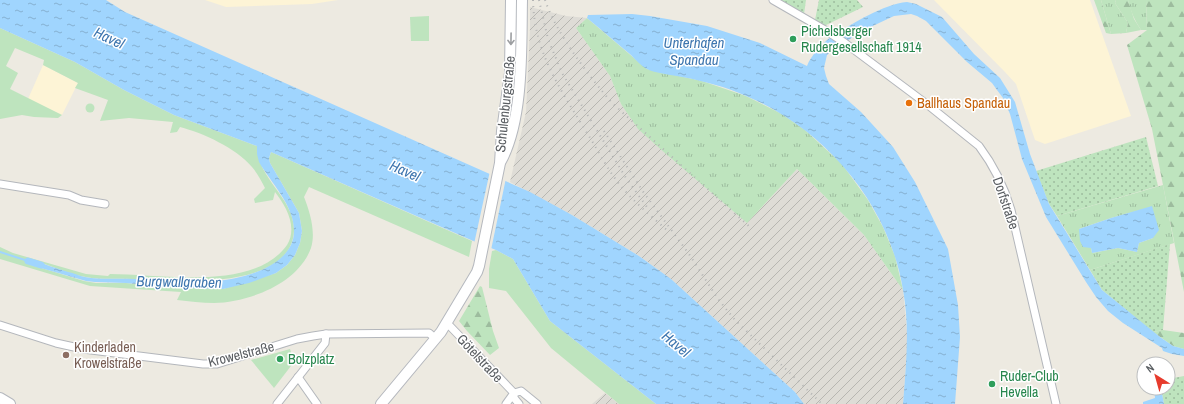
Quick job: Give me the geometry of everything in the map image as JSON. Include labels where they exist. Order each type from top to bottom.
[{"type":"street","name":"Schulenburgstraße","points":[[500,162],[502,132],[510,73],[511,0]]},
{"type":"street","name":"Schulenburgstraße","points":[[500,162],[508,148],[516,105],[521,66],[522,0]]},
{"type":"street","name":"Dorfstraße","points":[[772,0],[845,43],[928,105],[979,146],[1001,181],[1011,210],[1056,404]]},
{"type":"street","name":"Götelstraße","points":[[381,404],[436,339],[477,272],[500,162]]},
{"type":"street","points":[[0,184],[69,195],[81,200],[105,204]]},
{"type":"street","name":"Götelstraße","points":[[447,323],[514,393],[514,398],[519,404]]},
{"type":"street","name":"Krowelstraße","points":[[0,326],[56,343],[82,349],[203,364],[217,364],[297,340],[326,334],[429,333],[436,339]]},
{"type":"street","points":[[277,404],[325,343],[326,334]]},
{"type":"street","points":[[298,377],[317,404]]},
{"type":"street","name":"Götelstraße","points":[[514,393],[521,391],[537,404]]},
{"type":"street","points":[[506,404],[514,393]]},
{"type":"street","points":[[0,398],[10,404]]},
{"type":"shaded area","points":[[205,0],[338,0],[312,4],[226,7]]},
{"type":"shaded area","points":[[934,0],[1090,0],[1131,116],[1045,144],[1035,140],[1016,84]]},
{"type":"shaded area","points":[[530,7],[566,16],[587,18],[576,28],[610,76],[621,104],[666,154],[747,223],[797,169],[864,235],[903,290],[908,343],[903,404],[804,404],[795,392],[671,279],[639,256],[572,215],[510,182],[526,112]]},
{"type":"shaded area","points":[[43,65],[78,83],[62,115],[28,99]]},
{"type":"shaded area","points":[[605,393],[619,404],[592,404]]},
{"type":"green space","points":[[514,0],[518,0],[517,64],[509,131],[505,130]]},
{"type":"green space","points":[[781,0],[806,0],[804,14]]},
{"type":"green space","points":[[819,0],[857,0],[863,7],[824,26],[815,20]]},
{"type":"green space","points":[[1094,0],[1101,0],[1111,34],[1106,33]]},
{"type":"green space","points":[[1101,0],[1116,0],[1115,3],[1128,23],[1126,33],[1111,34]]},
{"type":"green space","points":[[1116,0],[1128,0],[1134,19],[1141,30],[1126,33],[1128,23],[1115,3]]},
{"type":"green space","points":[[1128,0],[1146,0],[1147,30],[1141,30],[1139,27],[1131,12]]},
{"type":"green space","points":[[1146,0],[1184,0],[1184,292],[1152,129],[1127,45],[1147,30]]},
{"type":"green space","points":[[429,16],[429,41],[411,41],[410,17]]},
{"type":"green space","points":[[587,18],[647,69],[702,81],[746,96],[782,114],[805,130],[842,164],[868,200],[883,227],[895,256],[903,290],[864,235],[797,169],[747,223],[666,154],[638,129],[621,104],[610,76],[576,28]]},
{"type":"green space","points":[[0,28],[75,62],[124,90],[174,115],[257,146],[263,169],[289,208],[293,219],[294,231],[288,251],[273,265],[252,274],[226,279],[173,281],[97,278],[79,276],[31,260],[35,266],[84,281],[96,283],[126,283],[168,287],[223,289],[276,273],[287,265],[295,255],[300,243],[302,231],[299,213],[270,163],[269,158],[271,152],[472,241],[469,257],[309,187],[304,197],[310,216],[313,235],[311,248],[305,261],[295,272],[271,289],[242,299],[214,303],[200,302],[177,300],[181,292],[90,286],[0,259],[0,247],[13,253],[86,274],[108,276],[110,274],[179,277],[230,275],[252,269],[272,260],[287,245],[290,238],[291,224],[287,210],[275,192],[273,200],[255,203],[254,199],[265,188],[259,177],[245,160],[219,142],[199,133],[180,127],[177,132],[170,133],[173,122],[129,118],[100,121],[108,100],[75,88],[78,83],[43,65],[44,60],[15,48],[6,66],[18,73],[10,89],[62,115],[58,118],[22,115],[0,119]]},
{"type":"green space","points":[[90,103],[95,108],[90,113],[85,108]]},
{"type":"green space","points":[[1146,137],[1158,186],[1057,216],[1049,204],[1036,171]]},
{"type":"green space","points":[[1163,185],[1174,243],[1090,270],[1057,216]],"holes":[[[1152,207],[1153,238],[1139,243],[1137,252],[1118,248],[1092,253],[1091,248],[1079,229],[1111,218]]]},
{"type":"green space","points":[[1170,244],[1163,330],[1153,332],[1102,290],[1090,270]]},
{"type":"green space","points":[[496,250],[513,259],[550,321],[656,404],[619,404],[551,348],[506,291],[489,288],[489,269],[492,251]]},
{"type":"green space","points":[[480,286],[482,287],[493,331],[499,348],[490,355],[459,321]]},
{"type":"green space","points":[[1163,330],[1184,333],[1184,349],[1173,346],[1153,332]]},
{"type":"green space","points":[[290,349],[294,362],[274,388],[251,360]]},
{"type":"green space","points":[[1184,376],[1184,404],[1164,404],[1162,396],[1176,396],[1176,378]]},
{"type":"water","name":"Havel","points":[[0,0],[106,0],[125,12],[530,192],[572,215],[639,256],[671,279],[795,392],[804,404],[656,404],[550,321],[513,259],[496,250],[271,152],[269,158],[270,163],[299,213],[302,231],[300,243],[295,255],[287,265],[276,273],[249,283],[223,289],[168,287],[86,281],[34,266],[31,259],[85,277],[195,282],[227,280],[252,274],[276,262],[285,254],[291,244],[294,232],[293,222],[287,204],[259,162],[257,146],[174,115],[124,90],[75,62],[0,28]]},
{"type":"water","name":"Unterhafen Spandau","points":[[907,2],[916,4],[942,17],[974,54],[1000,78],[1015,102],[1030,154],[1049,204],[1102,290],[1160,337],[1173,346],[1184,349],[1184,356],[1163,351],[1162,348],[1123,323],[1108,311],[1096,297],[1046,217],[1022,159],[1010,114],[1003,98],[992,83],[967,62],[926,21],[911,14],[894,16],[862,31],[832,51],[827,55],[824,68],[829,84],[861,112],[893,147],[915,182],[948,249],[958,305],[960,337],[955,404],[903,404],[907,333],[903,290],[895,258],[884,228],[868,200],[849,173],[827,149],[802,128],[775,110],[723,87],[647,69],[587,18],[588,15],[632,14],[707,26],[760,43],[807,66],[811,58],[832,36],[878,10]]},
{"type":"water","points":[[1152,206],[1159,230],[1153,238],[1139,243],[1137,252],[1118,248],[1092,253],[1091,248],[1083,247],[1080,241],[1079,229]]},
{"type":"water","points":[[1155,396],[1162,396],[1164,404],[1143,404],[1143,402],[1155,398]]},
{"type":"pier","points":[[490,171],[506,178],[491,250],[474,244]]},
{"type":"waterway","points":[[0,252],[28,261]]},
{"type":"waterway","name":"Burgwallgraben","points":[[28,261],[41,265]]},
{"type":"railway","points":[[533,0],[538,37],[551,70],[568,102],[615,179],[637,203],[668,231]]},
{"type":"railway","points":[[539,0],[548,39],[562,73],[626,178],[647,207]]},
{"type":"railway","points":[[545,0],[550,13],[574,54],[612,103],[751,228]]},
{"type":"railway","points":[[604,131],[644,193],[689,254],[718,299],[735,320],[822,404]]},
{"type":"place","name":"Pichelsberger Rudergesellschaft 1914","points":[[793,39]]},
{"type":"place","name":"Ballhaus Spandau","points":[[909,103]]},
{"type":"place","name":"Kinderladen Krowelstraße","points":[[66,355]]},
{"type":"place","name":"Bolzplatz","points":[[280,359]]},
{"type":"place","name":"Ruder-Club Hevella","points":[[992,384]]}]
